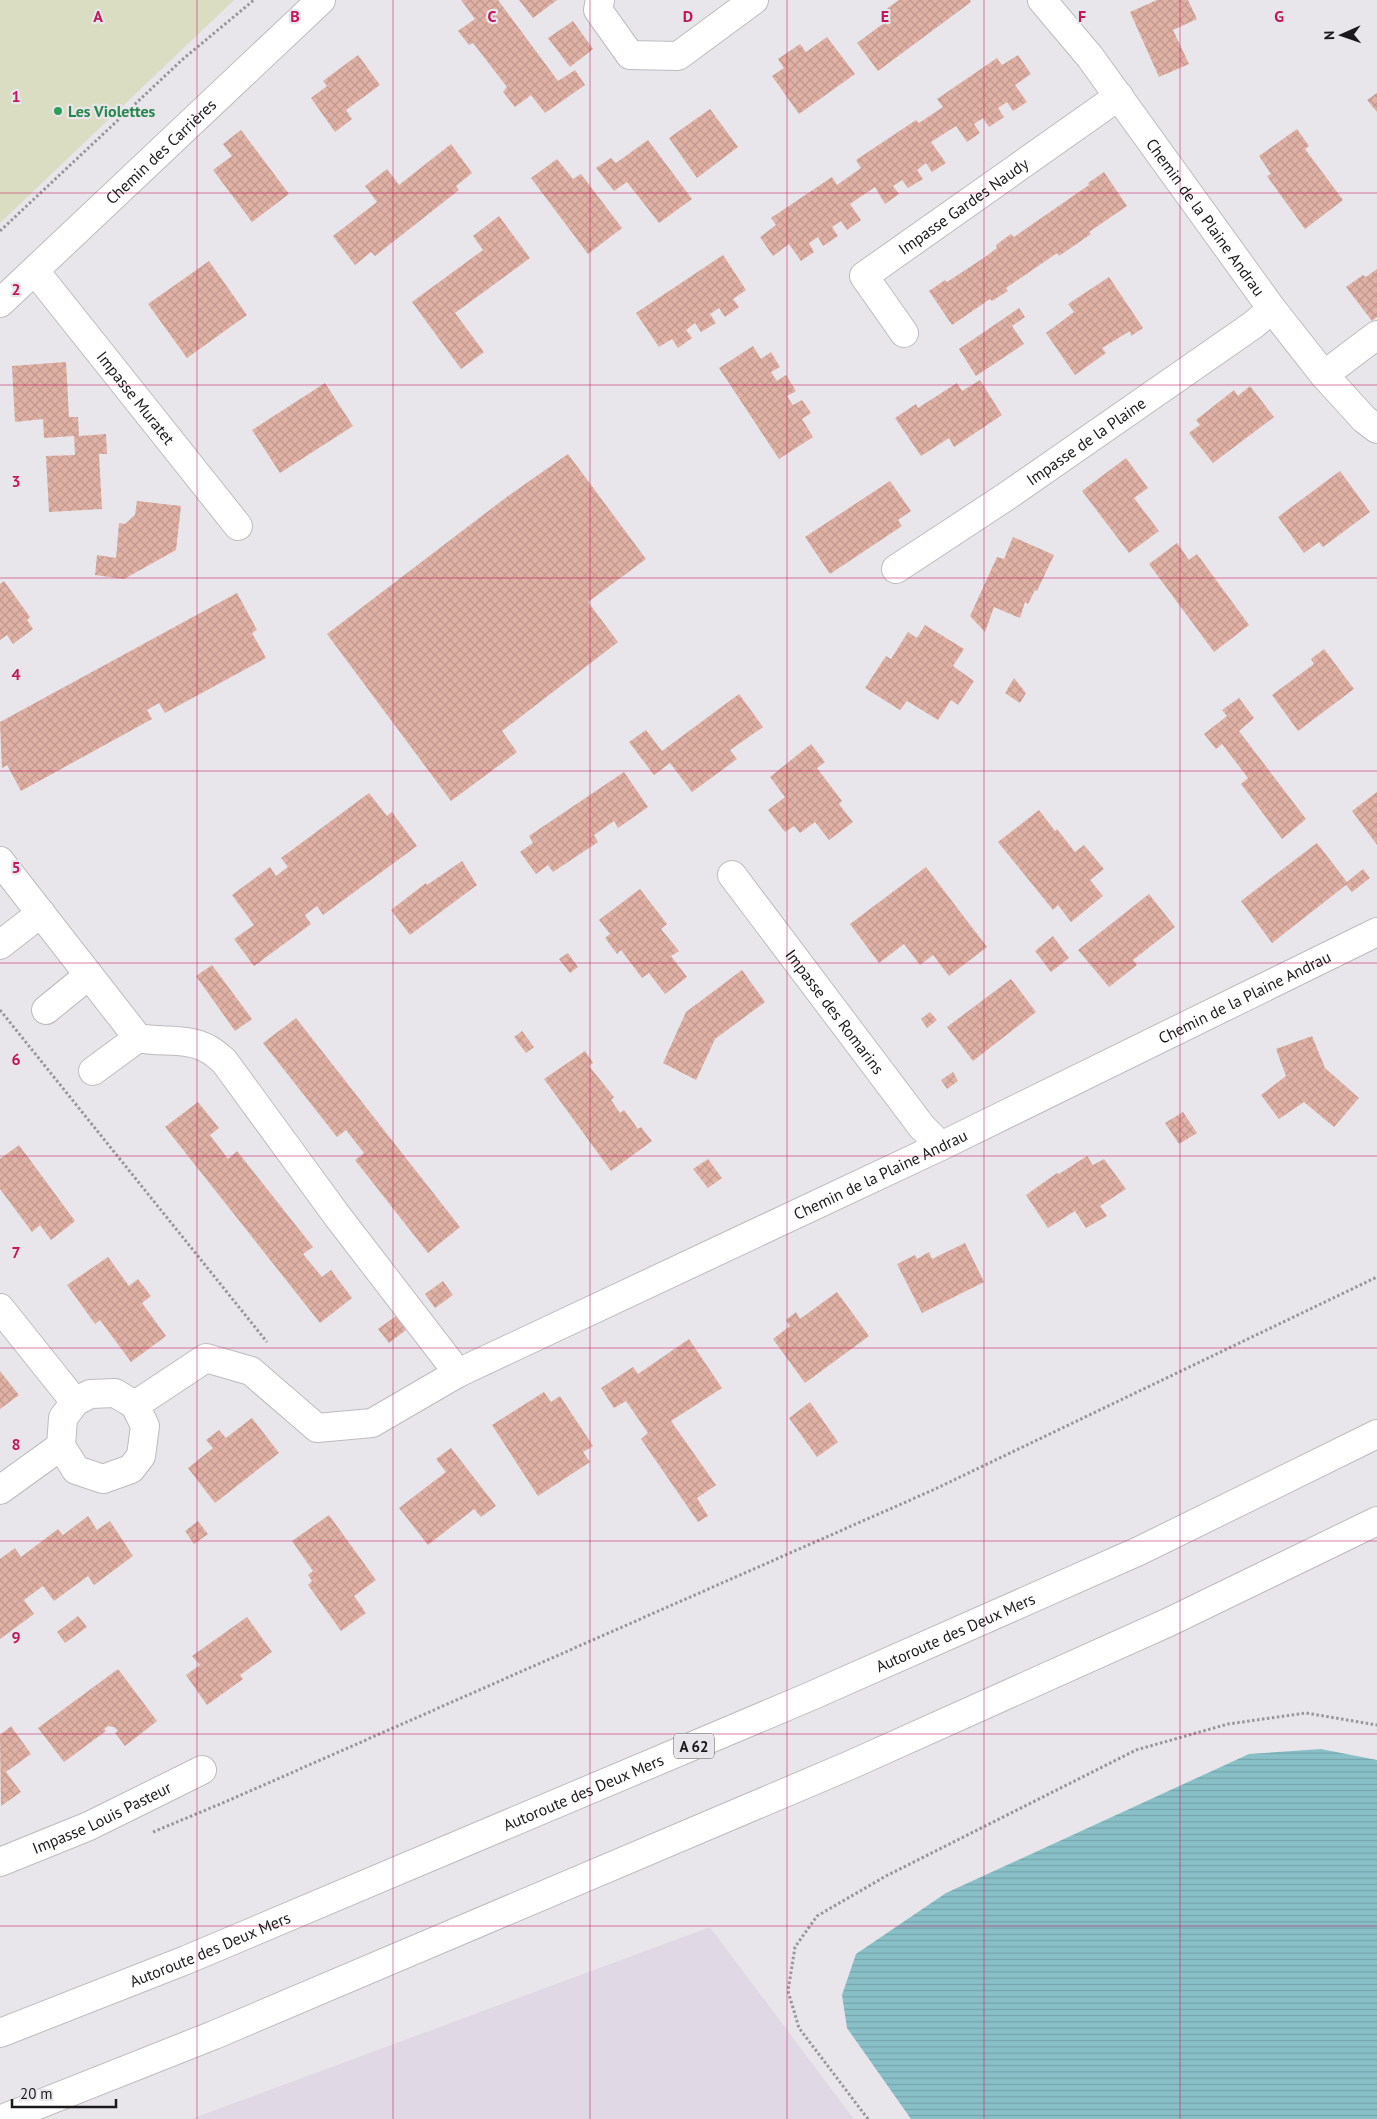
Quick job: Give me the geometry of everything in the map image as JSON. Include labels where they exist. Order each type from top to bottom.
[{"type":"main road","name":"Chemin des Carrières","points":[[0,303],[321,0]]},
{"type":"main road","points":[[600,0],[598,10],[630,55],[669,56],[678,56],[754,0]]},
{"type":"main road","name":"Chemin de la Plaine Andrau","points":[[1042,0],[1090,57],[1119,96],[1272,310],[1324,375],[1364,420],[1377,429]]},
{"type":"main road","name":"Impasse Gardes Naudy","points":[[904,333],[864,276],[1119,96]]},
{"type":"main road","name":"Impasse Muratet","points":[[35,271],[238,526]]},
{"type":"main road","name":"Impasse de la Plaine","points":[[896,569],[1007,496],[1272,310]]},
{"type":"main road","points":[[1324,375],[1377,335]]},
{"type":"main road","points":[[0,861],[138,1038],[153,1041],[190,1042],[208,1049],[224,1062],[404,1305],[458,1373]]},
{"type":"main road","name":"Impasse des Romarins","points":[[732,875],[922,1127],[941,1146]]},
{"type":"main road","points":[[0,945],[41,914]]},
{"type":"main road","name":"Chemin de la Plaine Andrau","points":[[135,1405],[206,1358],[251,1371],[317,1428],[372,1423],[458,1373],[941,1146],[1255,994],[1377,932]]},
{"type":"main road","points":[[46,1010],[89,975]]},
{"type":"main road","points":[[94,1071],[138,1038]]},
{"type":"main road","points":[[0,1308],[75,1402]]},
{"type":"main road","points":[[115,1393],[135,1405],[146,1426],[141,1456],[131,1469],[103,1479],[76,1470],[61,1446],[63,1418],[75,1402],[90,1394],[115,1393]]},
{"type":"main road","name":"Autoroute des Deux Mers","points":[[0,2033],[186,1960],[802,1700],[1139,1550],[1377,1434]]},
{"type":"main road","points":[[0,1490],[61,1446]]},
{"type":"main road","points":[[2,2119],[214,2035],[848,1766],[1169,1622],[1377,1521]]},
{"type":"main road","name":"Impasse Louis Pasteur","points":[[0,1862],[90,1826],[202,1770]]},
{"type":"path","points":[[0,231],[183,59],[254,0]]},
{"type":"path","points":[[0,1010],[272,1349]]},
{"type":"path","points":[[152,1833],[232,1800],[345,1748],[933,1490],[1377,1276]]},
{"type":"path","points":[[868,2119],[799,2028],[788,1992],[795,1947],[817,1916],[886,1876],[1136,1750],[1228,1724],[1306,1713],[1362,1724],[1377,1725]]},
{"type":"shaded area","points":[[710,1927],[854,2119],[191,2119]]},
{"type":"green space","name":"Les Violettes","points":[[0,0],[234,0],[0,223]]},
{"type":"water","points":[[1321,1749],[1377,1760],[1377,2119],[911,2119],[847,2028],[842,1995],[856,1954],[946,1893],[1249,1754]]},
{"type":"building","points":[[461,0],[498,0],[558,81],[575,70],[585,85],[545,113],[531,95],[515,107],[503,92],[507,87],[473,43],[469,45],[458,31],[475,19]]},
{"type":"building","points":[[519,0],[557,0],[533,18]]},
{"type":"building","points":[[899,0],[970,0],[971,2],[878,71],[857,43],[888,20],[882,12]]},
{"type":"building","points":[[1157,0],[1188,0],[1197,19],[1173,30],[1189,64],[1159,77],[1130,12]]},
{"type":"building","points":[[573,21],[593,49],[570,67],[548,38]]},
{"type":"building","points":[[827,37],[855,74],[799,114],[772,76],[784,68],[778,59],[800,44],[806,52]]},
{"type":"building","points":[[358,55],[380,85],[346,110],[352,119],[335,132],[311,98],[327,86],[323,81]]},
{"type":"building","points":[[1018,55],[1031,74],[1015,85],[1027,102],[1013,111],[1007,102],[998,108],[1004,117],[989,127],[983,118],[974,124],[980,133],[967,142],[956,126],[931,142],[946,163],[932,172],[926,163],[917,170],[923,179],[908,188],[902,180],[893,186],[899,194],[885,204],[875,187],[850,204],[861,220],[847,230],[841,221],[832,227],[838,236],[823,246],[818,237],[809,243],[814,252],[801,261],[789,244],[773,256],[760,237],[776,225],[771,218],[832,177],[837,185],[861,168],[856,160],[916,120],[919,123],[943,107],[937,99],[997,58],[1002,65]]},
{"type":"building","points":[[1377,93],[1377,112],[1367,100]]},
{"type":"building","points":[[710,109],[738,147],[697,178],[669,138]]},
{"type":"building","points":[[1297,129],[1309,146],[1305,149],[1343,200],[1305,229],[1267,176],[1271,174],[1259,156]]},
{"type":"building","points":[[241,130],[289,194],[252,222],[213,170],[232,156],[223,144]]},
{"type":"building","points":[[648,140],[692,199],[659,223],[627,182],[614,191],[596,168],[611,158],[616,163]]},
{"type":"building","points":[[451,144],[472,173],[456,186],[459,190],[375,256],[371,252],[355,265],[333,236],[377,202],[365,186],[387,169],[399,185]]},
{"type":"building","points":[[557,159],[573,179],[581,174],[622,228],[588,254],[531,178]]},
{"type":"building","points":[[1104,172],[1127,206],[1089,232],[1091,234],[1059,256],[1057,253],[1006,288],[1008,291],[992,301],[990,299],[952,325],[929,291],[945,280],[947,282],[985,257],[997,248],[996,245],[1011,234],[1014,237],[1089,185],[1088,183]]},
{"type":"building","points":[[499,216],[530,258],[455,313],[484,352],[461,369],[412,302],[483,250],[473,236]]},
{"type":"building","points":[[723,255],[746,290],[733,299],[739,307],[725,317],[719,308],[710,314],[716,323],[701,332],[695,323],[686,330],[692,338],[678,348],[672,339],[659,347],[636,313]]},
{"type":"building","points":[[209,261],[247,315],[187,358],[148,304]]},
{"type":"building","points":[[1377,269],[1377,317],[1372,321],[1346,287],[1363,275],[1366,277]]},
{"type":"building","points":[[1109,277],[1143,328],[1131,336],[1130,331],[1102,348],[1106,353],[1075,375],[1046,333],[1074,312],[1068,304]]},
{"type":"building","points":[[1019,308],[1025,317],[1012,326],[1024,344],[976,376],[959,349]]},
{"type":"building","points":[[753,346],[761,359],[771,352],[780,367],[771,372],[777,381],[786,375],[796,391],[787,396],[793,405],[802,400],[811,413],[802,419],[813,437],[779,459],[719,368]]},
{"type":"building","points":[[66,362],[69,417],[78,417],[79,436],[106,434],[107,454],[99,454],[102,509],[49,512],[46,456],[75,455],[74,436],[44,438],[43,419],[15,422],[12,366]]},
{"type":"building","points":[[980,380],[1002,415],[954,447],[949,438],[921,456],[895,418],[916,404],[918,408],[957,383],[962,391]]},
{"type":"building","points":[[325,383],[353,426],[280,473],[252,430]]},
{"type":"building","points":[[1250,386],[1274,417],[1213,463],[1189,433],[1200,425],[1196,420],[1234,390],[1238,396]]},
{"type":"building","points":[[568,454],[646,559],[588,602],[618,642],[502,731],[517,752],[451,801],[327,634],[508,496]]},
{"type":"building","points":[[1126,458],[1148,488],[1134,498],[1159,531],[1129,553],[1082,491]]},
{"type":"building","points":[[1340,471],[1370,512],[1323,547],[1319,542],[1304,553],[1278,517]]},
{"type":"building","points":[[890,481],[911,511],[898,520],[902,526],[830,574],[805,537]]},
{"type":"building","points":[[137,501],[181,506],[176,550],[124,579],[95,575],[97,555],[116,558],[119,523],[125,524],[135,515]]},
{"type":"building","points":[[1013,537],[1054,555],[1037,591],[1035,590],[1028,604],[1025,602],[1020,618],[994,607],[985,632],[970,616],[997,557],[1004,559]]},
{"type":"building","points":[[1177,543],[1189,560],[1197,554],[1249,625],[1214,652],[1149,564]]},
{"type":"building","points":[[4,581],[30,617],[27,620],[33,629],[13,644],[7,635],[0,640],[0,584]]},
{"type":"building","points":[[237,593],[257,630],[252,633],[266,658],[165,713],[159,703],[147,710],[152,719],[21,791],[7,765],[2,768],[0,722]]},
{"type":"building","points":[[925,625],[964,649],[953,666],[974,681],[958,705],[951,700],[938,720],[907,701],[900,710],[865,688],[886,656],[891,659],[908,632],[917,638]]},
{"type":"building","points":[[1324,649],[1354,689],[1298,731],[1272,695],[1314,664],[1311,659]]},
{"type":"building","points":[[1014,678],[1026,693],[1020,703],[1005,693]]},
{"type":"building","points":[[739,694],[763,727],[730,750],[737,759],[692,792],[670,763],[654,775],[629,742],[646,730],[662,751]]},
{"type":"building","points":[[1239,698],[1254,718],[1239,731],[1306,819],[1282,839],[1241,784],[1248,778],[1222,744],[1216,749],[1204,734],[1227,716],[1222,710]]},
{"type":"building","points":[[811,744],[825,762],[817,768],[842,801],[839,804],[853,822],[829,840],[815,822],[800,833],[794,826],[785,832],[768,810],[785,797],[770,777]]},
{"type":"building","points":[[624,772],[648,807],[618,828],[614,821],[594,835],[598,842],[553,872],[548,865],[536,874],[520,852],[533,843],[529,836]]},
{"type":"building","points":[[1377,792],[1377,845],[1352,811]]},
{"type":"building","points":[[369,793],[387,816],[392,812],[417,846],[323,915],[317,906],[305,915],[311,924],[254,966],[234,939],[254,925],[232,895],[270,867],[276,876],[288,867],[281,858]]},
{"type":"building","points":[[1039,810],[1055,831],[1057,829],[1075,852],[1084,845],[1104,869],[1090,880],[1103,896],[1071,922],[1058,905],[1053,910],[998,842]]},
{"type":"building","points":[[1317,843],[1347,882],[1363,869],[1370,878],[1352,892],[1346,885],[1272,943],[1241,901]]},
{"type":"building","points":[[462,861],[477,885],[410,935],[391,910],[426,883],[427,885]]},
{"type":"building","points":[[926,867],[987,947],[949,976],[933,955],[920,965],[904,944],[879,963],[850,924]]},
{"type":"building","points":[[640,889],[667,924],[661,929],[679,951],[671,956],[687,977],[665,994],[649,973],[642,978],[621,950],[617,954],[605,938],[610,934],[599,920]]},
{"type":"building","points":[[1149,894],[1175,927],[1133,960],[1137,965],[1109,987],[1078,950]]},
{"type":"building","points":[[1053,936],[1069,958],[1051,972],[1035,951]]},
{"type":"building","points":[[568,953],[578,967],[570,973],[559,959]]},
{"type":"building","points":[[212,965],[252,1019],[235,1031],[196,976]]},
{"type":"building","points":[[742,970],[765,1002],[715,1039],[696,1080],[663,1063],[686,1012]]},
{"type":"building","points":[[1011,979],[1036,1012],[973,1061],[947,1027]]},
{"type":"building","points":[[930,1012],[937,1020],[927,1028],[921,1019]]},
{"type":"building","points":[[296,1018],[460,1227],[428,1253],[355,1160],[364,1153],[346,1130],[337,1137],[263,1043]]},
{"type":"building","points":[[522,1031],[534,1047],[526,1053],[514,1037]]},
{"type":"building","points":[[1312,1036],[1325,1068],[1359,1098],[1334,1127],[1304,1102],[1279,1119],[1261,1095],[1286,1076],[1276,1049]]},
{"type":"building","points":[[585,1051],[593,1063],[589,1066],[614,1097],[611,1100],[620,1113],[624,1110],[638,1129],[641,1127],[652,1141],[611,1171],[544,1079]]},
{"type":"building","points":[[953,1072],[958,1081],[947,1089],[941,1080]]},
{"type":"building","points":[[198,1102],[219,1128],[210,1135],[228,1159],[237,1151],[313,1247],[303,1254],[322,1277],[331,1270],[352,1298],[320,1323],[165,1127]]},
{"type":"building","points":[[1183,1112],[1197,1133],[1179,1144],[1165,1123]]},
{"type":"building","points":[[19,1145],[75,1221],[51,1240],[40,1225],[32,1232],[0,1189],[0,1159]]},
{"type":"building","points":[[1087,1156],[1093,1165],[1104,1159],[1126,1189],[1100,1206],[1107,1216],[1086,1228],[1075,1211],[1048,1228],[1026,1195],[1057,1173],[1059,1174]]},
{"type":"building","points":[[708,1159],[722,1178],[708,1188],[693,1169]]},
{"type":"building","points":[[965,1243],[984,1282],[922,1313],[897,1264],[915,1255],[917,1259],[929,1252],[932,1259]]},
{"type":"building","points":[[108,1257],[129,1286],[138,1279],[151,1296],[142,1303],[166,1336],[131,1362],[100,1320],[95,1324],[67,1285]]},
{"type":"building","points":[[443,1281],[453,1295],[435,1308],[425,1294]]},
{"type":"building","points":[[837,1292],[869,1336],[805,1383],[773,1339],[790,1326],[786,1320],[796,1312],[800,1319]]},
{"type":"building","points":[[396,1316],[406,1330],[389,1343],[378,1329]]},
{"type":"building","points":[[689,1339],[722,1388],[671,1421],[716,1485],[697,1498],[708,1516],[698,1522],[641,1439],[648,1433],[626,1401],[614,1408],[601,1388],[633,1367],[638,1374]]},
{"type":"building","points":[[0,1371],[19,1395],[0,1409]]},
{"type":"building","points":[[544,1392],[551,1402],[560,1396],[593,1446],[583,1452],[590,1462],[538,1496],[492,1425]]},
{"type":"building","points":[[810,1402],[838,1442],[817,1457],[789,1418]]},
{"type":"building","points":[[252,1418],[279,1453],[215,1503],[188,1468],[213,1448],[206,1440],[219,1430],[226,1438]]},
{"type":"building","points":[[451,1448],[496,1506],[481,1517],[474,1509],[428,1545],[399,1508],[446,1472],[436,1459]]},
{"type":"building","points":[[329,1515],[376,1580],[354,1596],[366,1613],[341,1631],[308,1585],[312,1581],[308,1575],[313,1571],[292,1541]]},
{"type":"building","points":[[88,1516],[97,1530],[110,1521],[133,1556],[94,1585],[88,1576],[54,1601],[43,1586],[24,1600],[34,1614],[0,1639],[0,1559],[15,1548],[21,1557],[58,1529],[63,1535]]},
{"type":"building","points":[[198,1521],[208,1534],[194,1544],[185,1531]]},
{"type":"building","points":[[78,1616],[87,1627],[65,1643],[57,1632]]},
{"type":"building","points":[[247,1617],[272,1652],[240,1675],[243,1679],[207,1705],[186,1675],[200,1665],[192,1656]]},
{"type":"building","points":[[118,1669],[157,1721],[125,1746],[115,1733],[118,1731],[114,1727],[108,1726],[104,1729],[106,1731],[64,1762],[38,1728]]},
{"type":"building","points":[[11,1726],[31,1754],[6,1772],[21,1792],[1,1806],[0,1735]]},
{"type":"place","name":"Les Violettes","points":[[58,111]]}]
